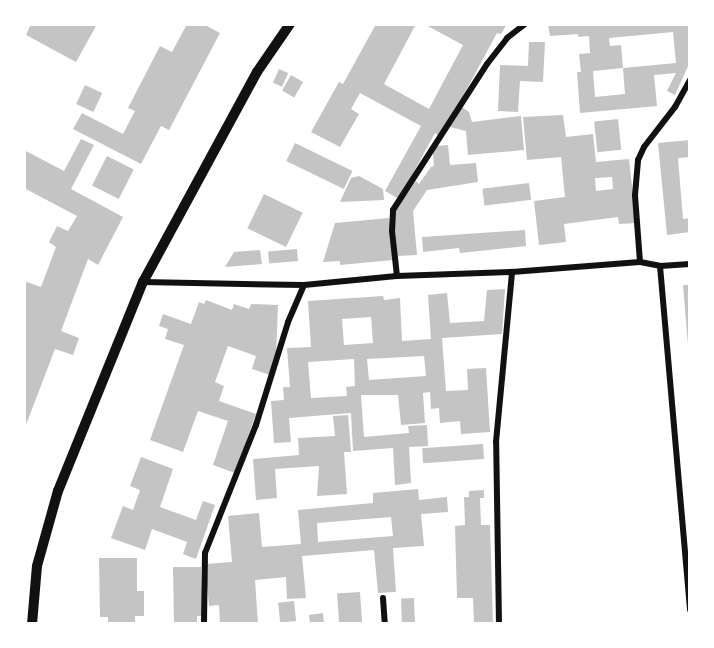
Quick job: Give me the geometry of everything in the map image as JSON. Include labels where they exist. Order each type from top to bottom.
[{"type":"street","points":[[32,624],[37,566],[58,491],[143,282],[257,72],[290,24]]},
{"type":"street","points":[[397,276],[392,231],[393,210],[487,64],[507,38],[525,24]]},
{"type":"street","points":[[640,262],[635,195],[638,160],[644,147],[675,107],[690,80]]},
{"type":"street","points":[[143,282],[304,285],[397,276],[512,272],[640,262],[660,266],[690,264]]},
{"type":"street","points":[[660,266],[687,538],[690,610]]},
{"type":"street","points":[[499,624],[496,442],[512,272]]},
{"type":"street","points":[[204,624],[205,553],[249,446],[288,322],[304,285]]},
{"type":"street","points":[[383,598],[385,624]]},
{"type":"building","points":[[31,24],[97,24],[76,62],[26,35]]},
{"type":"building","points":[[187,24],[203,24],[220,33],[169,130],[161,126],[141,164],[73,129],[82,113],[123,134],[135,111],[128,108],[160,46],[172,52]]},
{"type":"building","points":[[376,24],[416,24],[384,84],[429,109],[463,45],[424,24],[507,24],[501,34],[497,33],[441,137],[435,133],[399,199],[385,191],[421,126],[360,93],[351,109],[359,114],[340,147],[311,132],[339,82],[343,84]]},
{"type":"building","points":[[548,24],[689,24],[690,62],[675,95],[667,91],[676,73],[654,75],[657,106],[580,113],[577,72],[581,72],[579,54],[590,53],[589,36],[578,37],[578,34],[550,36]],"holes":[[[673,32],[676,63],[623,68],[621,45],[610,46],[609,38]],[[623,68],[625,94],[595,97],[593,71]]]},
{"type":"building","points":[[529,42],[545,42],[543,82],[520,81],[518,112],[498,111],[500,65],[528,66]]},
{"type":"building","points":[[279,69],[288,73],[282,87],[273,83]]},
{"type":"building","points":[[291,75],[303,82],[294,98],[282,91]]},
{"type":"building","points":[[85,85],[102,93],[93,112],[76,104]]},
{"type":"building","points":[[462,107],[469,112],[472,122],[521,116],[524,150],[468,155],[466,131],[450,127]]},
{"type":"building","points":[[563,115],[566,137],[593,134],[596,162],[629,159],[636,223],[619,224],[618,217],[564,224],[566,242],[539,245],[534,201],[565,197],[561,157],[527,160],[523,117]],"holes":[[[612,177],[613,189],[596,191],[595,178]]]},
{"type":"building","points":[[618,119],[621,150],[597,152],[594,122]]},
{"type":"building","points":[[81,139],[94,145],[71,189],[123,217],[98,265],[88,259],[61,331],[79,338],[73,355],[55,349],[24,430],[24,281],[41,287],[56,247],[49,242],[57,226],[68,231],[77,216],[24,188],[24,150],[64,171]]},
{"type":"building","points":[[690,140],[690,157],[678,158],[683,219],[690,218],[690,232],[667,235],[658,143]]},
{"type":"building","points":[[295,143],[353,171],[344,189],[286,161]]},
{"type":"building","points":[[448,145],[450,165],[476,163],[478,182],[427,190],[413,211],[417,255],[398,256],[393,213],[416,181],[419,184],[434,166],[433,153],[437,146]]},
{"type":"building","points":[[107,156],[134,170],[119,199],[92,185]]},
{"type":"building","points":[[359,176],[383,189],[384,200],[340,202],[351,178]]},
{"type":"building","points":[[529,183],[531,200],[484,206],[482,189]]},
{"type":"building","points":[[264,194],[303,213],[286,247],[247,228]]},
{"type":"building","points":[[389,218],[393,260],[340,265],[340,261],[323,262],[335,223]]},
{"type":"building","points":[[525,230],[526,246],[460,253],[459,248],[423,252],[422,237]]},
{"type":"building","points":[[297,249],[298,261],[269,263],[268,252]]},
{"type":"building","points":[[260,250],[262,264],[225,267],[234,252]]},
{"type":"building","points":[[683,285],[690,285],[690,345],[688,345]]},
{"type":"building","points":[[505,289],[502,334],[442,338],[446,391],[468,390],[467,369],[486,368],[490,432],[461,434],[460,421],[440,423],[439,408],[431,409],[430,392],[423,393],[425,423],[401,425],[398,395],[361,395],[364,437],[409,433],[408,426],[427,425],[428,446],[409,447],[411,483],[395,485],[393,448],[353,451],[351,413],[289,418],[291,442],[274,443],[271,401],[284,400],[283,387],[290,387],[287,348],[311,347],[308,301],[383,296],[384,300],[400,298],[402,341],[431,339],[428,295],[447,293],[450,323],[484,321],[487,290]],"holes":[[[371,317],[373,343],[344,345],[342,319]],[[424,356],[426,376],[369,380],[367,359]],[[354,359],[355,386],[346,387],[347,396],[311,398],[308,362]]]},
{"type":"building","points":[[206,300],[232,310],[234,304],[249,309],[251,304],[278,305],[276,356],[270,375],[252,369],[256,356],[228,346],[215,382],[224,386],[219,401],[256,414],[235,473],[213,465],[228,421],[198,411],[183,452],[150,440],[184,345],[165,339],[168,329],[159,326],[163,314],[191,324],[199,302],[204,304]]},
{"type":"building","points":[[348,415],[351,452],[344,452],[347,494],[317,496],[319,466],[275,469],[277,498],[256,500],[253,459],[299,455],[298,438],[335,436],[333,416]]},
{"type":"building","points":[[483,444],[484,459],[423,463],[422,448]]},
{"type":"building","points":[[141,457],[173,469],[160,507],[196,520],[203,501],[215,505],[196,559],[183,554],[187,542],[152,529],[145,550],[111,538],[123,506],[133,510],[140,490],[130,486]]},
{"type":"building","points":[[418,489],[419,500],[447,497],[448,512],[421,514],[424,546],[393,548],[396,592],[378,593],[374,550],[302,556],[306,598],[287,599],[286,577],[255,580],[258,624],[220,624],[219,605],[209,606],[205,564],[232,562],[228,516],[259,513],[262,547],[301,544],[298,510],[373,503],[373,493]],"holes":[[[391,517],[393,536],[318,542],[317,523]]]},
{"type":"building","points":[[484,490],[484,498],[480,498],[481,525],[490,525],[493,624],[474,624],[473,598],[457,598],[455,526],[465,525],[464,497],[469,497],[469,491]]},
{"type":"building","points":[[99,558],[137,558],[137,591],[144,591],[144,616],[135,616],[135,624],[108,624],[108,617],[100,617]]},
{"type":"building","points":[[173,567],[201,567],[202,616],[197,616],[197,624],[174,624]]},
{"type":"building","points":[[360,592],[362,624],[339,624],[337,594]]},
{"type":"building","points":[[401,598],[414,598],[415,624],[402,624]]},
{"type":"building","points":[[294,601],[296,621],[280,623],[278,603]]},
{"type":"building","points":[[323,613],[324,624],[310,624],[309,615]]}]
